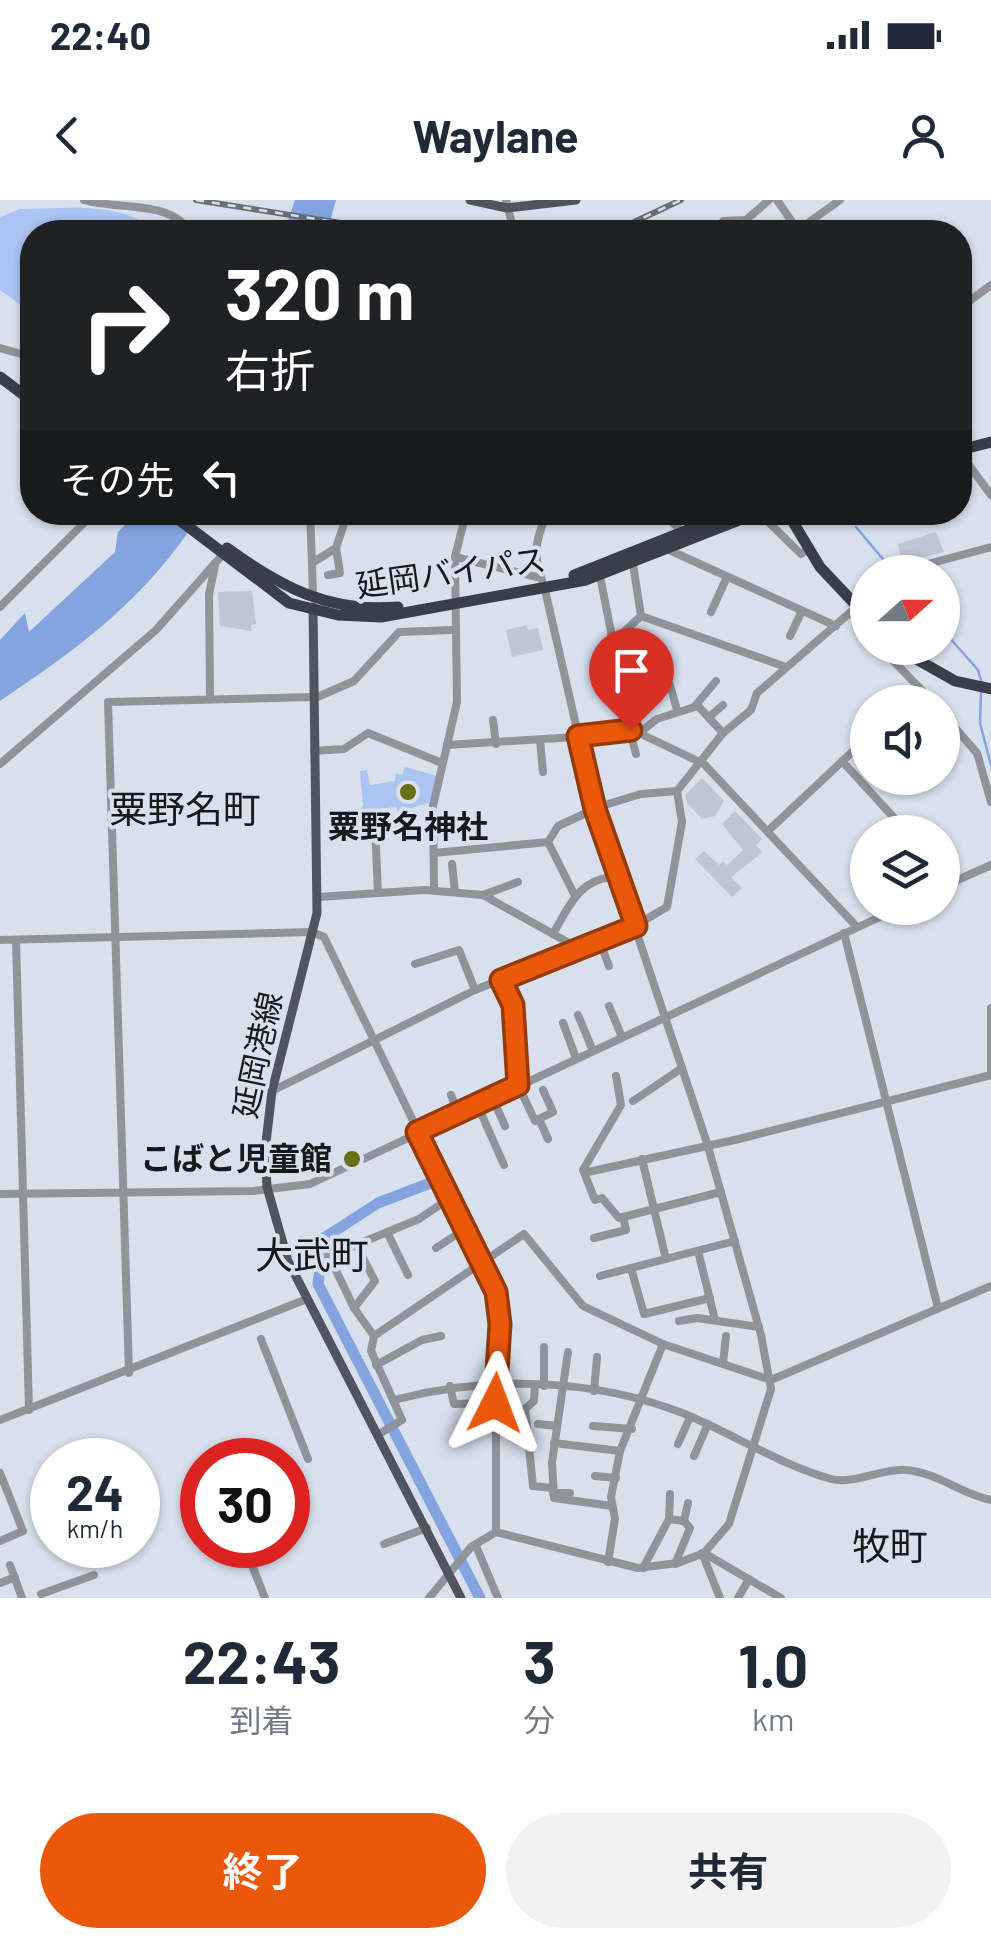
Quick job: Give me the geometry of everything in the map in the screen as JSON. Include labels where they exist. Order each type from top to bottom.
[{"type":"highway","name":"延岡バイパス","points":[[186,525],[221,551],[313,605],[370,608],[454,601],[600,576],[730,525]]},
{"type":"highway","name":"延岡バイパス","points":[[194,525],[221,551]]},
{"type":"highway","name":"延岡バイパス","points":[[541,584],[602,566],[703,525]]},
{"type":"highway","points":[[794,525],[807,550],[850,605]]},
{"type":"highway","points":[[921,665],[985,688]]},
{"type":"main road","points":[[470,200],[507,204],[576,200]]},
{"type":"main road","name":"延岡港線","points":[[313,605],[318,898],[272,1091],[265,1152],[268,1186],[280,1242],[307,1300],[450,1569],[461,1598]]},
{"type":"street","points":[[84,200],[166,212],[182,220]]},
{"type":"street","points":[[746,220],[769,200]]},
{"type":"street","points":[[814,220],[840,200]]},
{"type":"street","points":[[972,469],[991,496]]},
{"type":"street","points":[[0,607],[82,525]]},
{"type":"street","points":[[311,525],[313,605]]},
{"type":"street","points":[[328,575],[340,574],[336,548],[344,525]]},
{"type":"street","points":[[434,890],[434,798],[458,690],[453,630],[454,557],[463,525]]},
{"type":"street","points":[[430,1598],[450,1569],[496,1532],[643,1568],[675,1564],[703,1553],[729,1524],[756,1445],[771,1380],[707,1143],[595,808],[541,584],[537,536],[542,525]]},
{"type":"street","points":[[675,525],[684,533]]},
{"type":"street","points":[[771,525],[801,554],[807,550]]},
{"type":"street","points":[[312,563],[336,548]]},
{"type":"street","points":[[960,556],[991,548]]},
{"type":"street","points":[[669,550],[836,626]]},
{"type":"street","points":[[210,696],[210,594],[221,551]]},
{"type":"street","points":[[0,764],[156,630],[221,551]]},
{"type":"street","points":[[454,557],[541,584]]},
{"type":"street","points":[[633,564],[641,616]]},
{"type":"street","points":[[600,576],[613,642],[610,658],[615,689],[635,732],[636,754]]},
{"type":"street","points":[[711,612],[727,577]]},
{"type":"street","points":[[790,636],[802,611]]},
{"type":"street","points":[[548,842],[558,826],[595,808],[642,794],[677,791],[723,733],[752,710],[757,693],[850,614]]},
{"type":"street","points":[[613,642],[641,616]]},
{"type":"street","points":[[641,616],[786,667]]},
{"type":"street","points":[[129,1373],[108,702],[210,696],[313,698],[354,681],[400,632],[453,630]]},
{"type":"street","points":[[898,665],[916,685]]},
{"type":"street","points":[[447,745],[635,732],[677,710],[695,706],[716,681]]},
{"type":"street","points":[[670,685],[677,710]]},
{"type":"street","points":[[695,706],[723,733]]},
{"type":"street","points":[[709,717],[723,706]]},
{"type":"street","points":[[493,720],[496,744]]},
{"type":"street","points":[[635,732],[701,763],[857,927]]},
{"type":"street","points":[[314,751],[344,749],[371,734],[442,763]]},
{"type":"street","points":[[960,734],[976,753],[991,802]]},
{"type":"street","points":[[540,740],[544,772]]},
{"type":"street","points":[[768,831],[850,754]]},
{"type":"street","points":[[842,761],[892,815]]},
{"type":"street","points":[[272,1091],[475,990],[636,926],[667,907],[682,822],[677,791]]},
{"type":"street","points":[[360,826],[391,825]]},
{"type":"street","points":[[375,826],[378,893]]},
{"type":"street","points":[[434,853],[548,842]]},
{"type":"street","points":[[548,842],[575,896]]},
{"type":"street","points":[[452,864],[455,892]]},
{"type":"street","points":[[960,879],[991,865]]},
{"type":"street","points":[[553,934],[575,896],[590,882],[617,877]]},
{"type":"street","points":[[483,895],[518,882]]},
{"type":"street","points":[[318,898],[434,890],[483,895],[578,948]]},
{"type":"street","points":[[0,1194],[254,1191],[268,1186],[310,1184],[861,925]]},
{"type":"street","points":[[0,940],[312,932],[324,937],[500,1305],[495,1403],[496,1532]]},
{"type":"street","points":[[844,933],[938,1308]]},
{"type":"street","points":[[16,940],[29,1410]]},
{"type":"street","points":[[599,940],[608,966]]},
{"type":"street","points":[[415,964],[459,950],[475,990]]},
{"type":"street","points":[[501,980],[513,1005],[518,1085],[535,1121],[553,1112],[544,1090]]},
{"type":"street","points":[[610,1006],[622,1037]]},
{"type":"street","points":[[616,1076],[621,1105],[583,1170],[588,1172],[707,1143],[740,1139],[991,1075],[991,1008]]},
{"type":"street","points":[[578,1016],[593,1051]]},
{"type":"street","points":[[563,1023],[576,1058]]},
{"type":"street","points":[[632,1101],[682,1068]]},
{"type":"street","points":[[451,1095],[458,1113]]},
{"type":"street","points":[[492,1097],[505,1126]]},
{"type":"street","points":[[476,1104],[504,1165]]},
{"type":"street","points":[[539,1119],[548,1139]]},
{"type":"street","points":[[642,1159],[666,1259]]},
{"type":"street","points":[[588,1172],[595,1200],[602,1198],[619,1218],[721,1192]]},
{"type":"street","points":[[374,1336],[354,1308],[328,1256],[387,1232],[450,1198]]},
{"type":"street","points":[[594,1238],[626,1230],[624,1217]]},
{"type":"street","points":[[436,1248],[465,1229]]},
{"type":"street","points":[[387,1232],[408,1275]]},
{"type":"street","points":[[379,1434],[401,1424],[371,1351],[374,1336],[524,1234],[573,1298],[663,1344],[771,1380],[991,1286]]},
{"type":"street","points":[[600,1276],[735,1241]]},
{"type":"street","points":[[354,1308],[375,1281],[356,1245]]},
{"type":"street","points":[[698,1251],[716,1320]]},
{"type":"street","points":[[632,1268],[644,1314],[710,1298]]},
{"type":"street","points":[[0,1420],[129,1373],[307,1300]]},
{"type":"street","points":[[679,1321],[716,1320],[759,1326]]},
{"type":"street","points":[[376,1365],[422,1340],[441,1336]]},
{"type":"street","points":[[723,1363],[726,1336]]},
{"type":"street","points":[[261,1339],[299,1438]]},
{"type":"street","points":[[608,1562],[620,1451],[663,1344]]},
{"type":"street","points":[[544,1347],[540,1386],[534,1402],[525,1409],[533,1486],[570,1493]]},
{"type":"street","points":[[568,1352],[554,1443],[553,1490],[556,1500],[612,1506]]},
{"type":"street","points":[[594,1391],[597,1358]]},
{"type":"street","points":[[394,1400],[450,1386],[496,1385],[565,1387],[643,1399],[834,1480],[874,1472],[912,1471],[991,1500]]},
{"type":"street","points":[[450,1386],[454,1404],[495,1403]]},
{"type":"street","points":[[678,1444],[690,1417]]},
{"type":"street","points":[[538,1424],[558,1426]]},
{"type":"street","points":[[694,1456],[708,1424]]},
{"type":"street","points":[[593,1426],[632,1429]]},
{"type":"street","points":[[554,1443],[620,1451]]},
{"type":"street","points":[[552,1472],[567,1475]]},
{"type":"street","points":[[0,1473],[23,1531],[0,1541]]},
{"type":"street","points":[[595,1476],[616,1478]]},
{"type":"street","points":[[643,1568],[669,1519],[670,1494]]},
{"type":"street","points":[[684,1521],[688,1503]]},
{"type":"street","points":[[669,1519],[684,1521],[690,1528],[690,1536],[675,1564]]},
{"type":"street","points":[[384,1544],[427,1528]]},
{"type":"street","points":[[474,1546],[498,1598]]},
{"type":"street","points":[[703,1553],[781,1598]]},
{"type":"street","points":[[703,1553],[720,1598]]},
{"type":"street","points":[[10,1565],[22,1598]]},
{"type":"street","points":[[253,1568],[265,1598]]},
{"type":"street","points":[[41,1594],[94,1574]]},
{"type":"street","points":[[0,1584],[15,1577]]},
{"type":"street","points":[[738,1598],[749,1579]]},
{"type":"street","points":[[66,1585],[70,1598]]},
{"type":"shaded area","points":[[295,200],[336,200],[330,220],[288,220]]},
{"type":"shaded area","points":[[93,208],[138,220],[20,220],[20,304],[0,290],[0,217],[20,209]]},
{"type":"shaded area","points":[[125,525],[193,525],[158,571],[111,618],[0,701],[0,640],[25,613],[29,632],[115,552],[118,532]]},
{"type":"shaded area","points":[[405,767],[437,776],[432,802],[398,812],[396,807],[359,811],[363,806],[360,771],[367,770],[370,785],[395,781],[396,773],[402,775]]},
{"type":"building","points":[[936,532],[944,552],[900,555],[898,544]]},
{"type":"building","points":[[252,591],[256,624],[251,625],[252,631],[220,626],[218,592]]},
{"type":"building","points":[[527,625],[528,630],[538,628],[543,650],[512,657],[506,630]]},
{"type":"building","points":[[702,778],[724,801],[715,816],[702,819],[685,795]]},
{"type":"building","points":[[735,811],[762,839],[756,845],[763,852],[731,877],[742,888],[732,897],[695,859],[704,851],[719,865],[723,861],[727,865],[743,850],[722,824]]},
{"type":"waterway","points":[[856,527],[880,555]]},
{"type":"waterway","points":[[960,650],[978,670],[982,684]]},
{"type":"waterway","points":[[981,692],[980,723],[991,765]]},
{"type":"waterway","points":[[433,1182],[378,1203],[324,1238],[318,1284],[480,1598]]},
{"type":"railway","points":[[196,200],[322,220]]},
{"type":"railway","points":[[638,220],[681,200]]},
{"type":"place","name":"粟野名神社","points":[[408,792]]},
{"type":"place","name":"こばと児童館","points":[[352,1159]]},
{"type":"district","name":"粟野名町","points":[[185,810]]},
{"type":"district","name":"大武町","points":[[312,1256]]},
{"type":"district","name":"牧町","points":[[890,1547]]},
{"type":"route","points":[[495,1403],[500,1305],[417,1132],[518,1085],[513,1005],[501,980],[636,926],[595,809],[578,736],[631,730]]}]
